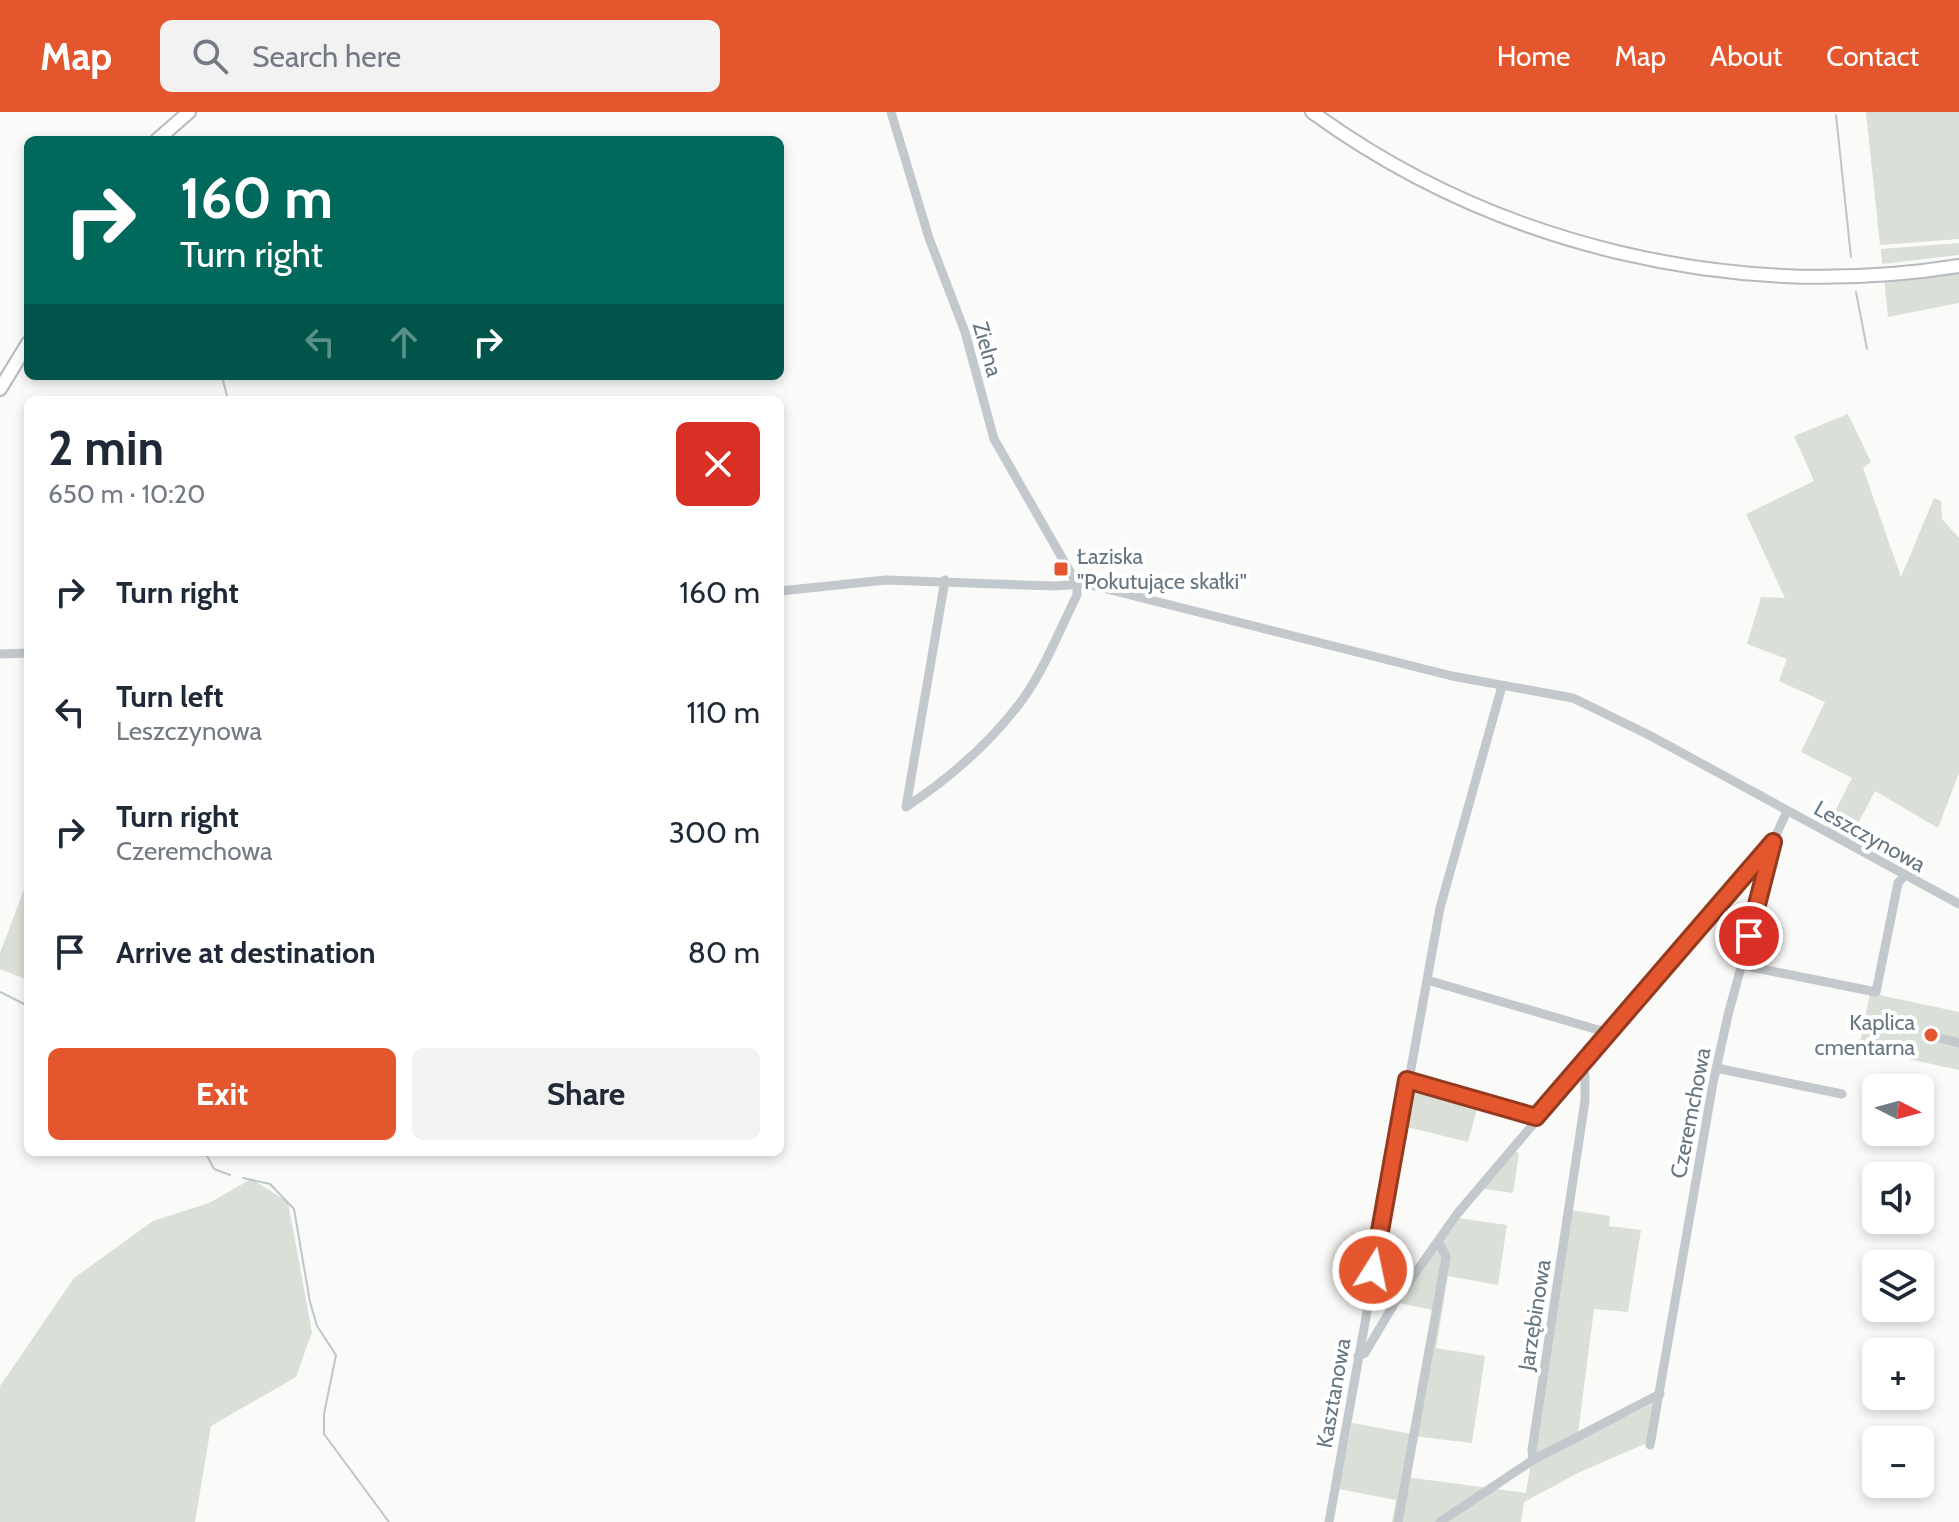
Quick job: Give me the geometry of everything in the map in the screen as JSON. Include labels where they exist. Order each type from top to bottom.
[{"type":"main road","points":[[162,136],[189,112]]},
{"type":"main road","points":[[1312,112],[1398,167],[1444,191],[1500,216],[1592,246],[1712,271],[1771,275],[1880,274],[1959,266]]},
{"type":"main road","points":[[0,389],[24,350]]},
{"type":"street","name":"Zielna","points":[[891,112],[929,238],[965,332],[994,439],[1077,584]]},
{"type":"street","points":[[784,591],[886,580],[1077,584],[1111,588],[1452,676],[1573,698],[1649,735],[1787,811]]},
{"type":"street","points":[[945,580],[906,807],[943,782],[1024,698],[1077,595],[1077,584]]},
{"type":"street","points":[[0,654],[24,653]]},
{"type":"street","name":"Kasztanowa","points":[[1329,1522],[1440,908],[1502,686]]},
{"type":"street","name":"Leszczynowa","points":[[1358,1356],[1365,1353],[1397,1299],[1438,1241],[1536,1117],[1773,842],[1787,811],[1959,904]]},
{"type":"street","name":"Czeremchowa","points":[[1650,1445],[1716,1068],[1773,842]]},
{"type":"street","points":[[1741,965],[1876,992],[1898,883],[1905,875]]},
{"type":"street","points":[[1427,980],[1608,1035]]},
{"type":"street","points":[[1939,1038],[1959,1043]]},
{"type":"street","name":"Jarzębinowa","points":[[1533,1460],[1532,1450],[1585,1101],[1585,1075],[1579,1067]]},
{"type":"street","points":[[1716,1068],[1842,1094]]},
{"type":"street","points":[[1407,1080],[1536,1117]]},
{"type":"street","points":[[1398,1522],[1446,1257],[1438,1241]]},
{"type":"street","points":[[1440,1522],[1533,1460],[1660,1394]]},
{"type":"shaded area","points":[[1866,112],[1959,112],[1959,239],[1880,245]]},
{"type":"shaded area","points":[[1959,243],[1959,255],[1882,264],[1881,249]]},
{"type":"shaded area","points":[[1959,271],[1959,303],[1888,317],[1884,278]]},
{"type":"shaded area","points":[[1848,414],[1871,462],[1863,468],[1901,577],[1934,498],[1941,501],[1942,519],[1959,538],[1959,773],[1938,828],[1875,791],[1849,841],[1826,829],[1852,778],[1801,752],[1825,702],[1779,681],[1787,659],[1747,644],[1761,597],[1785,598],[1746,514],[1814,481],[1794,436]]},
{"type":"shaded area","points":[[24,890],[24,978],[0,969],[0,953]]},
{"type":"shaded area","points":[[1870,993],[1959,1012],[1959,1070],[1859,1048]]},
{"type":"shaded area","points":[[1410,1088],[1478,1105],[1468,1142],[1403,1126]]},
{"type":"shaded area","points":[[1509,1150],[1519,1153],[1513,1193],[1478,1188]]},
{"type":"shaded area","points":[[251,1179],[288,1202],[312,1332],[296,1377],[211,1426],[195,1522],[0,1522],[0,1386],[74,1278],[153,1221],[209,1203]]},
{"type":"shaded area","points":[[1571,1210],[1610,1216],[1609,1226],[1641,1230],[1628,1312],[1594,1309],[1577,1441],[1662,1399],[1656,1439],[1580,1472],[1524,1502],[1521,1522],[1392,1522],[1396,1500],[1339,1489],[1352,1423],[1412,1434],[1433,1310],[1394,1302],[1451,1217],[1507,1225],[1498,1285],[1448,1276],[1436,1348],[1485,1356],[1472,1443],[1413,1436],[1406,1477],[1526,1493]]},
{"type":"waterway","points":[[1836,115],[1851,257]]},
{"type":"waterway","points":[[1856,292],[1867,349]]},
{"type":"waterway","points":[[223,380],[227,396]]},
{"type":"waterway","points":[[0,992],[24,1004]]},
{"type":"waterway","points":[[207,1156],[214,1169],[230,1175]]},
{"type":"waterway","points":[[243,1178],[270,1184],[294,1209],[310,1302],[317,1326],[336,1355],[324,1414],[324,1434],[389,1522]]},
{"type":"place","name":"Łaziska \"Pokutujące skałki\"","points":[[1061,569]]},
{"type":"place","name":"Kaplica cmentarna","points":[[1931,1035]]},
{"type":"route","points":[[1373,1270],[1407,1080],[1536,1117],[1773,842],[1749,936]]}]
